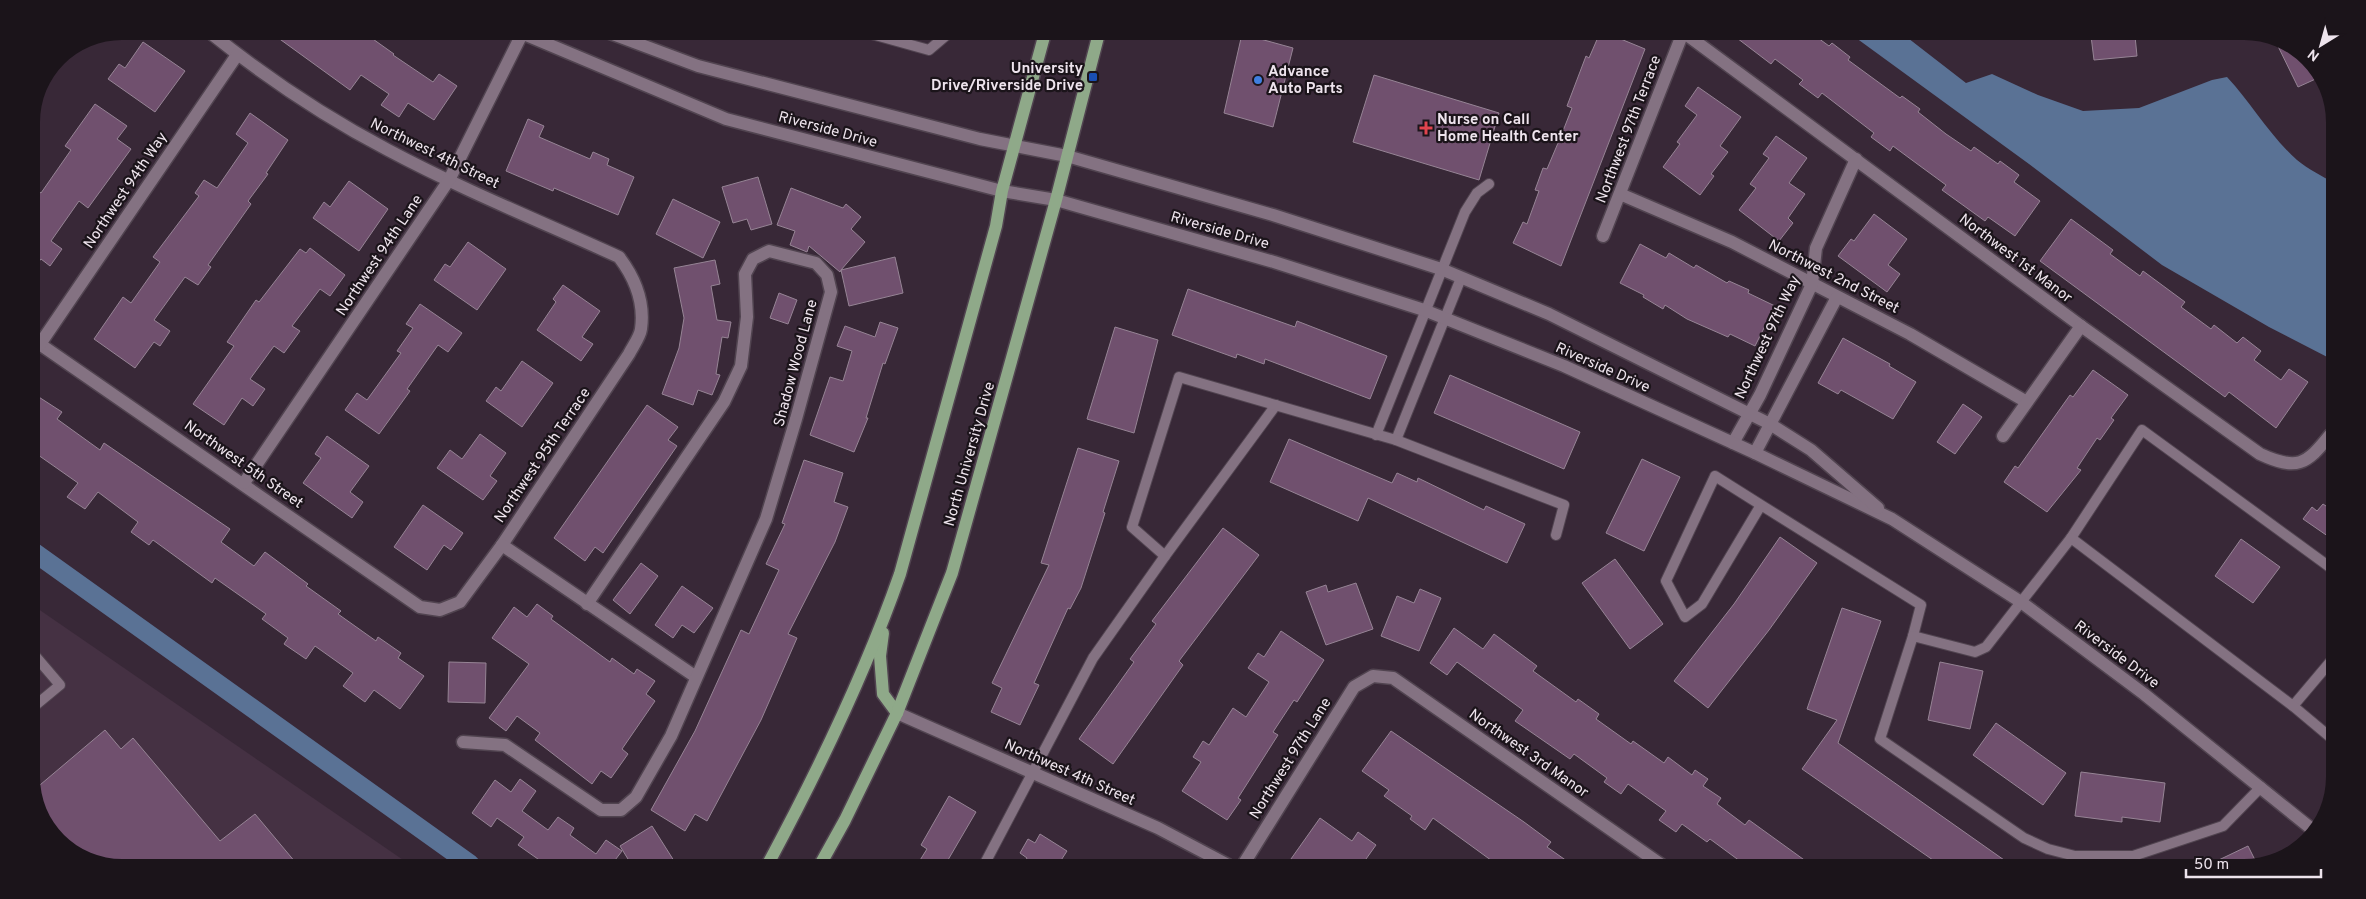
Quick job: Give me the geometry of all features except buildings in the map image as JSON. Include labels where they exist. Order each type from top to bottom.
[{"type":"main road","points":[[771,859],[804,798],[884,620],[911,537],[996,226],[1002,191],[1043,40]]},
{"type":"main road","name":"North University Drive","points":[[823,859],[845,820],[897,713],[952,573],[1056,200],[1097,40]]},
{"type":"main road","points":[[884,620],[880,656],[884,694],[897,713]]},
{"type":"street","name":"Northwest 4th Street","points":[[218,40],[315,108],[387,150],[619,257],[633,276],[641,300]]},
{"type":"street","name":"Northwest 94th Lane","points":[[244,484],[449,180],[475,132],[517,40]]},
{"type":"street","name":"Riverside Drive","points":[[537,40],[726,119],[1002,191],[1056,200],[1274,262],[1424,310],[1564,366],[1755,453],[1892,520],[2021,602],[2261,787],[2309,827]]},
{"type":"street","name":"Riverside Drive","points":[[628,40],[698,66],[1015,146],[1067,156],[1273,215],[1441,269],[1549,314],[1770,424],[1811,450],[1892,520]]},
{"type":"street","name":"Northwest 97th Terrace","points":[[1603,236],[1680,40]]},
{"type":"street","name":"Northwest 1st Manor","points":[[1694,40],[2080,326],[2260,454],[2279,463],[2296,463],[2311,458],[2326,440]]},
{"type":"street","name":"Northwest 94th Way","points":[[40,335],[237,55]]},
{"type":"street","name":"Northwest 97th Way","points":[[1733,444],[1750,413],[1812,284],[1816,248],[1856,159]]},
{"type":"street","name":"Northwest 2nd Street","points":[[1620,194],[1732,242],[1910,334],[2026,401]]},
{"type":"street","name":"Shadow Wood Lane","points":[[463,742],[505,745],[601,810],[620,810],[636,797],[671,736],[766,520],[831,292],[827,275],[816,263],[770,251],[753,258],[745,274],[747,317],[741,366],[724,402],[587,604]]},
{"type":"street","points":[[1755,453],[1837,297]]},
{"type":"street","name":"Northwest 95th Terrace","points":[[440,610],[460,602],[502,545],[629,354],[641,330],[641,300]]},
{"type":"street","points":[[2003,436],[2080,326]]},
{"type":"street","name":"Northwest 5th Street","points":[[40,344],[420,607],[440,610]]},
{"type":"street","points":[[502,545],[696,677]]},
{"type":"street","name":"Northwest 97th Lane","points":[[1247,859],[1354,686],[1373,676]]},
{"type":"street","name":"Northwest 3rd Manor","points":[[1373,676],[1393,678],[1653,859]]},
{"type":"street","name":"Northwest 4th Street","points":[[897,713],[1158,828],[1217,859]]},
{"type":"lane","points":[[893,40],[929,50],[941,40]]},
{"type":"lane","points":[[1376,434],[1424,310],[1465,212],[1477,193],[1489,184]]},
{"type":"lane","points":[[1396,440],[1461,278]]},
{"type":"lane","points":[[1165,556],[1132,527],[1179,377],[1396,440],[1564,505],[1556,535]]},
{"type":"lane","points":[[987,859],[1093,658],[1276,405]]},
{"type":"lane","points":[[1914,636],[1975,652],[1986,647],[2071,538],[2142,430],[2326,564]]},
{"type":"lane","points":[[1761,505],[1702,604],[1685,617],[1666,581],[1715,476],[1921,605],[1914,636],[1880,738],[2024,838],[2048,849],[2075,856],[2133,856],[2224,826],[2261,787]]},
{"type":"lane","points":[[2071,538],[2326,733]]},
{"type":"lane","points":[[40,661],[60,685],[40,702]]},
{"type":"lane","points":[[2293,706],[2326,667]]},
{"type":"shaded area","points":[[40,610],[402,859],[122,859],[96,855],[72,842],[51,818],[46,808],[40,782]]},
{"type":"water","points":[[1859,40],[1910,40],[1966,83],[1992,74],[2038,95],[2083,111],[2139,108],[2212,80],[2227,77],[2287,151],[2297,160],[2326,178],[2326,356],[2269,327],[2162,265],[2029,164]]},
{"type":"waterway","points":[[40,556],[463,859]]},
{"type":"place","name":"University Drive/Riverside Drive","points":[[1093,77]]},
{"type":"place","name":"Advance Auto Parts","points":[[1258,80]]},
{"type":"place","name":"Nurse on Call Home Health Center","points":[[1426,128]]}]
